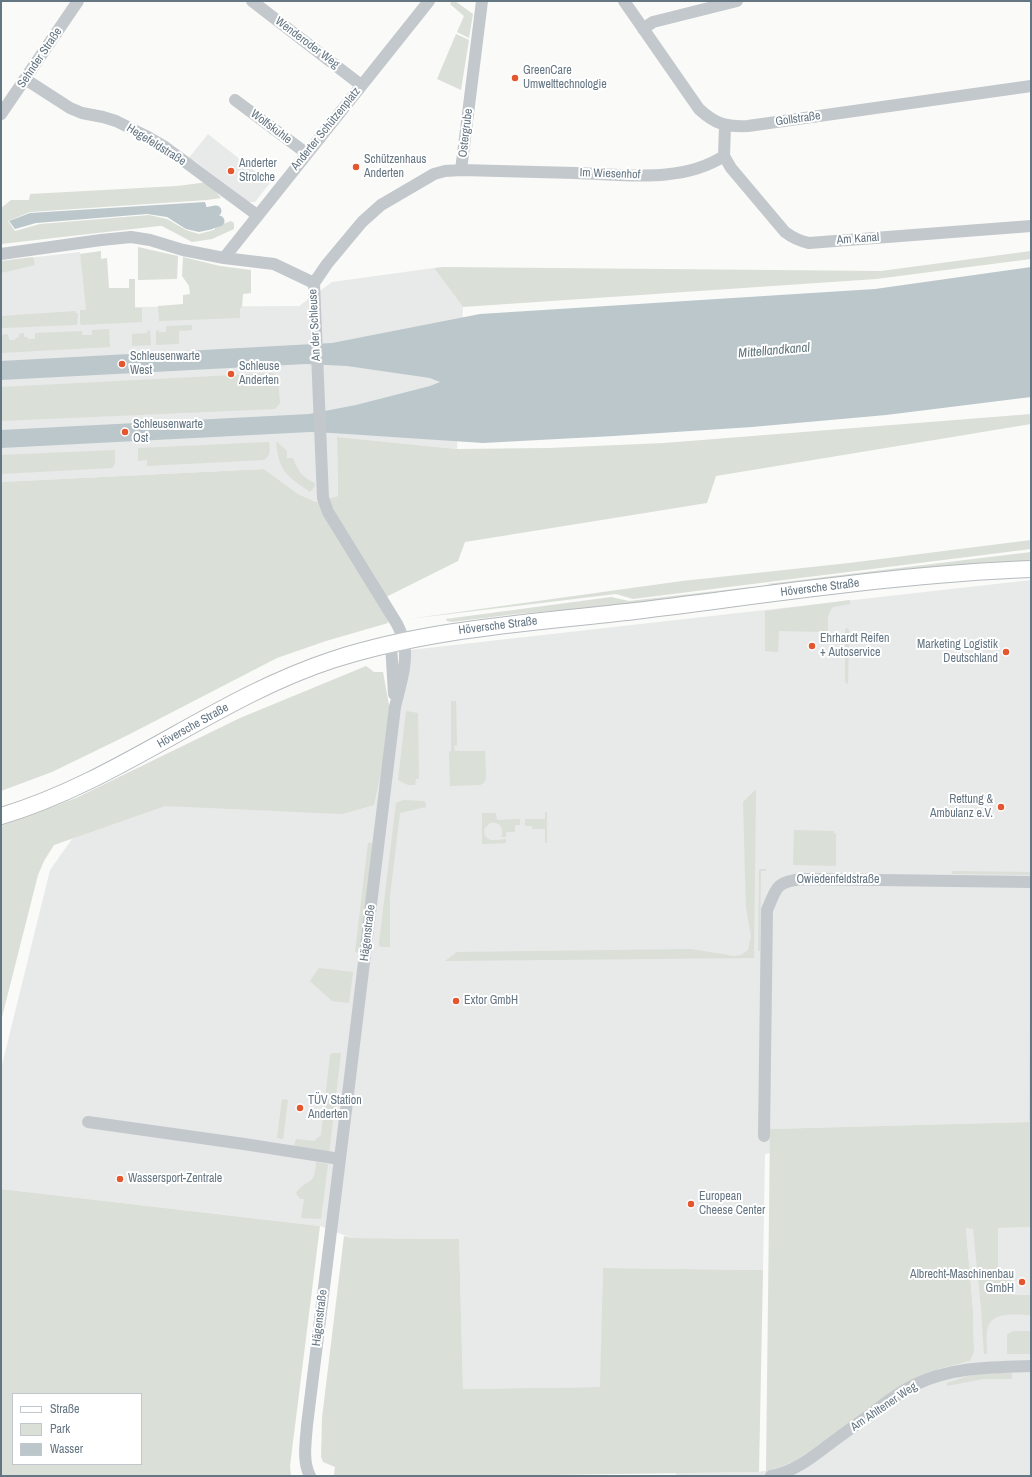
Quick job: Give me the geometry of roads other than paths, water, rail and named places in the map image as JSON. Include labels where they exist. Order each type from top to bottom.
[{"type":"main road","name":"Höversche Straße","points":[[1,816],[44,800],[90,780],[145,752],[226,707],[294,675],[362,650],[438,634],[484,627],[618,613],[932,575],[1031,569]]},
{"type":"street","name":"Sehnder Straße","points":[[1,114],[78,1]]},
{"type":"street","name":"Wenderoder Weg","points":[[252,1],[361,85]]},
{"type":"street","name":"Anderter Schützenplatz","points":[[224,258],[306,153],[429,1]]},
{"type":"street","name":"Ostergrube","points":[[314,283],[327,264],[362,222],[381,205],[434,174],[446,171],[461,170],[482,1]]},
{"type":"street","name":"Gollstraße","points":[[624,1],[699,109],[714,121],[725,125],[737,127],[748,126],[1031,86]]},
{"type":"street","points":[[643,29],[653,22],[738,1]]},
{"type":"street","name":"Hegefeldstraße","points":[[25,79],[70,108],[82,113],[116,121],[146,136],[165,148],[257,215]]},
{"type":"street","name":"Wolfskuhle","points":[[235,100],[306,153]]},
{"type":"street","points":[[724,156],[725,125]]},
{"type":"street","name":"Im Wiesenhof","points":[[461,170],[650,175],[691,170],[707,165],[724,156]]},
{"type":"street","name":"Am Kanal","points":[[724,156],[731,168],[785,232],[801,241],[809,243],[1031,226]]},
{"type":"street","name":"An der Schleuse","points":[[1,254],[131,237],[150,240],[189,251],[224,258],[274,264],[314,283],[324,498],[328,512],[397,624],[397,643]]},
{"type":"street","name":"Hägenstraße","points":[[310,1476],[307,1471],[305,1454],[307,1424],[395,707],[404,664],[397,643]]},
{"type":"street","name":"Owiedenfeldstraße","points":[[764,1136],[767,910],[777,887],[790,880],[802,879],[1031,882]]},
{"type":"street","points":[[88,1122],[340,1159]]},
{"type":"street","name":"Am Ahltener Weg","points":[[771,1476],[792,1470],[914,1385],[942,1374],[964,1370],[1031,1366]]},
{"type":"water","points":[[205,202],[213,229],[199,232],[186,229],[167,217],[147,214],[36,223],[15,229],[9,221],[30,213]]},
{"type":"water","name":"Mittellandkanal","points":[[1031,267],[1031,397],[886,415],[752,427],[483,443],[310,432],[1,448],[1,430],[309,414],[356,405],[430,386],[440,382],[430,378],[347,366],[306,364],[1,380],[1,361],[332,343],[480,314],[875,289]]},
{"type":"waterway","points":[[195,215],[216,211]]},
{"type":"waterway","points":[[212,223],[219,221]]},
{"type":"place","name":"GreenCare Umwelttechnologie","points":[[515,78]]},
{"type":"place","name":"Schützenhaus Anderten","points":[[356,167]]},
{"type":"place","name":"Anderter Strolche","points":[[231,171]]},
{"type":"place","name":"Schleusenwarte West","points":[[122,364]]},
{"type":"place","name":"Schleuse Anderten","points":[[231,374]]},
{"type":"place","name":"Schleusenwarte Ost","points":[[125,432]]},
{"type":"place","name":"Ehrhardt Reifen + Autoservice","points":[[812,646]]},
{"type":"place","name":"Marketing Logistik Deutschland","points":[[1006,652]]},
{"type":"place","name":"Rettung & Ambulanz e.V.","points":[[1001,807]]},
{"type":"place","name":"Extor GmbH","points":[[456,1001]]},
{"type":"place","name":"TÜV Station Anderten","points":[[300,1108]]},
{"type":"place","name":"Wassersport-Zentrale","points":[[120,1179]]},
{"type":"place","name":"European Cheese Center","points":[[691,1204]]},
{"type":"place","name":"Albrecht-Maschinenbau GmbH","points":[[1022,1282]]}]
